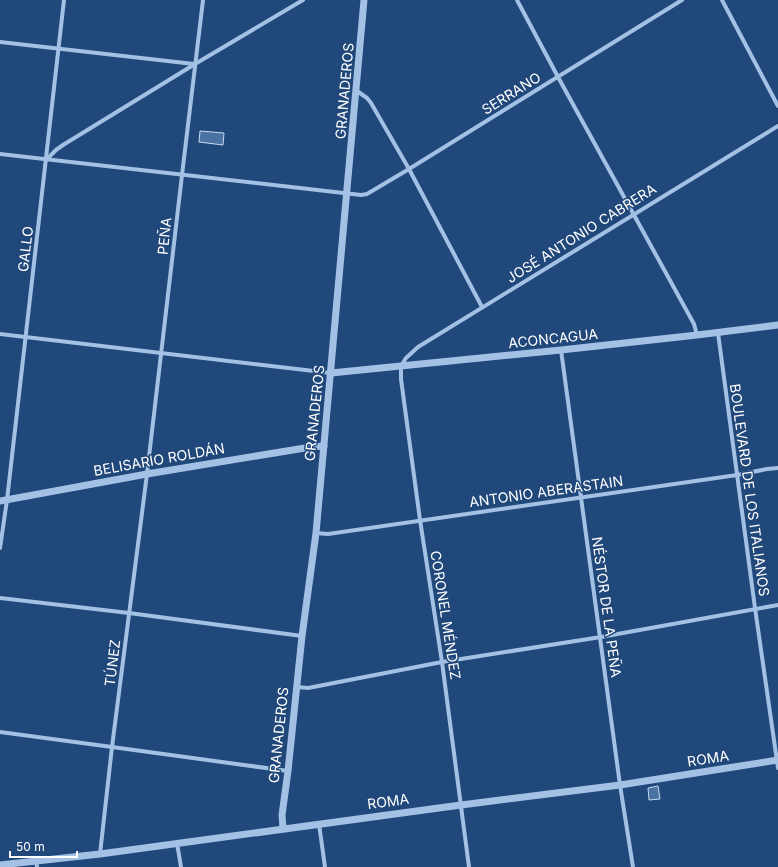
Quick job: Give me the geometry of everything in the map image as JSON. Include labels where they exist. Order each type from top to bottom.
[{"type":"street","name":"GALLO","points":[[0,548],[3,500],[25,337],[64,0]]},
{"type":"street","name":"PEÑA","points":[[147,474],[203,0]]},
{"type":"street","points":[[46,159],[63,145],[303,0]]},
{"type":"street","name":"GRANADEROS","points":[[283,828],[282,815],[302,636],[316,533],[364,0]]},
{"type":"street","points":[[517,0],[694,324],[697,335]]},
{"type":"street","name":"SERRANO","points":[[0,154],[361,196],[409,169],[682,0]]},
{"type":"street","points":[[722,0],[778,106]]},
{"type":"street","points":[[0,42],[195,64]]},
{"type":"street","points":[[357,91],[371,102],[409,169],[482,307]]},
{"type":"street","name":"JOSÉ ANTONIO CABRERA","points":[[401,366],[406,358],[418,347],[778,126]]},
{"type":"street","name":"ACONCAGUA","points":[[331,373],[562,350],[778,325]]},
{"type":"street","name":"BOULEVARD DE LOS ITALIANOS","points":[[718,333],[755,608],[778,763]]},
{"type":"street","points":[[0,334],[331,373]]},
{"type":"street","name":"NÉSTOR DE LA PEÑA","points":[[562,350],[620,785],[633,867]]},
{"type":"street","name":"CORONEL MÉNDEZ","points":[[401,366],[401,379],[420,520],[442,662],[470,867]]},
{"type":"street","name":"BELISARIO ROLDÁN","points":[[3,500],[147,474],[324,446]]},
{"type":"street","name":"ANTONIO ABERASTAIN","points":[[316,533],[328,534],[778,468]]},
{"type":"street","name":"TÚNEZ","points":[[100,854],[112,747],[147,474]]},
{"type":"street","points":[[0,598],[129,613],[302,636]]},
{"type":"street","points":[[297,687],[308,688],[442,662],[601,637],[778,605]]},
{"type":"street","points":[[0,732],[288,771]]},
{"type":"street","name":"ROMA","points":[[0,865],[36,864],[283,828],[620,785],[778,763]]},
{"type":"street","points":[[319,824],[325,867]]},
{"type":"street","points":[[177,843],[181,867]]},
{"type":"building","points":[[200,131],[224,133],[223,145],[199,142]]},
{"type":"building","points":[[658,786],[660,799],[649,800],[648,788]]}]
